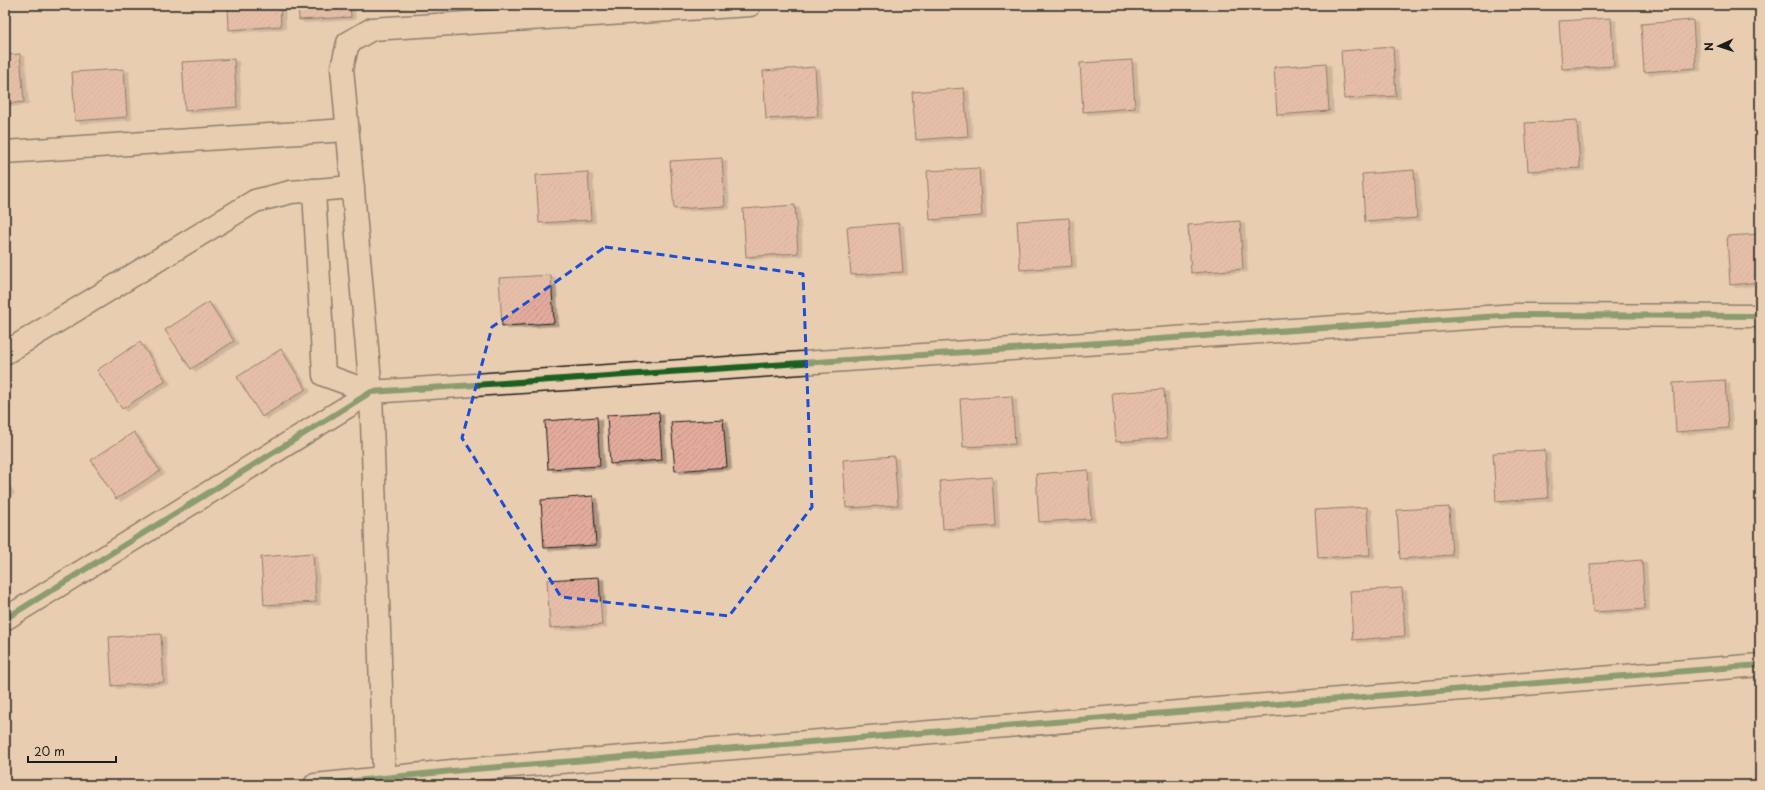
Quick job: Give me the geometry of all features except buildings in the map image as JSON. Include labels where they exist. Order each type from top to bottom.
[{"type":"street","points":[[384,777],[371,392],[342,68],[348,43],[372,29],[595,10],[750,5]]},
{"type":"street","points":[[5,152],[347,130]]},
{"type":"street","points":[[5,353],[255,201],[290,192],[353,187]]},
{"type":"street","points":[[314,190],[324,375],[371,392],[1516,315],[1760,316]]},
{"type":"street","points":[[5,619],[371,392]]},
{"type":"street","points":[[315,785],[384,777],[462,778],[1760,666]]},
{"type":"highlighted area","points":[[605,247],[803,274],[812,507],[729,616],[561,597],[462,438],[492,327]]},
{"type":"cycle path","points":[[5,619],[371,392],[1516,315],[1760,316]]},
{"type":"cycle path","points":[[315,785],[462,770],[1760,665]]}]
